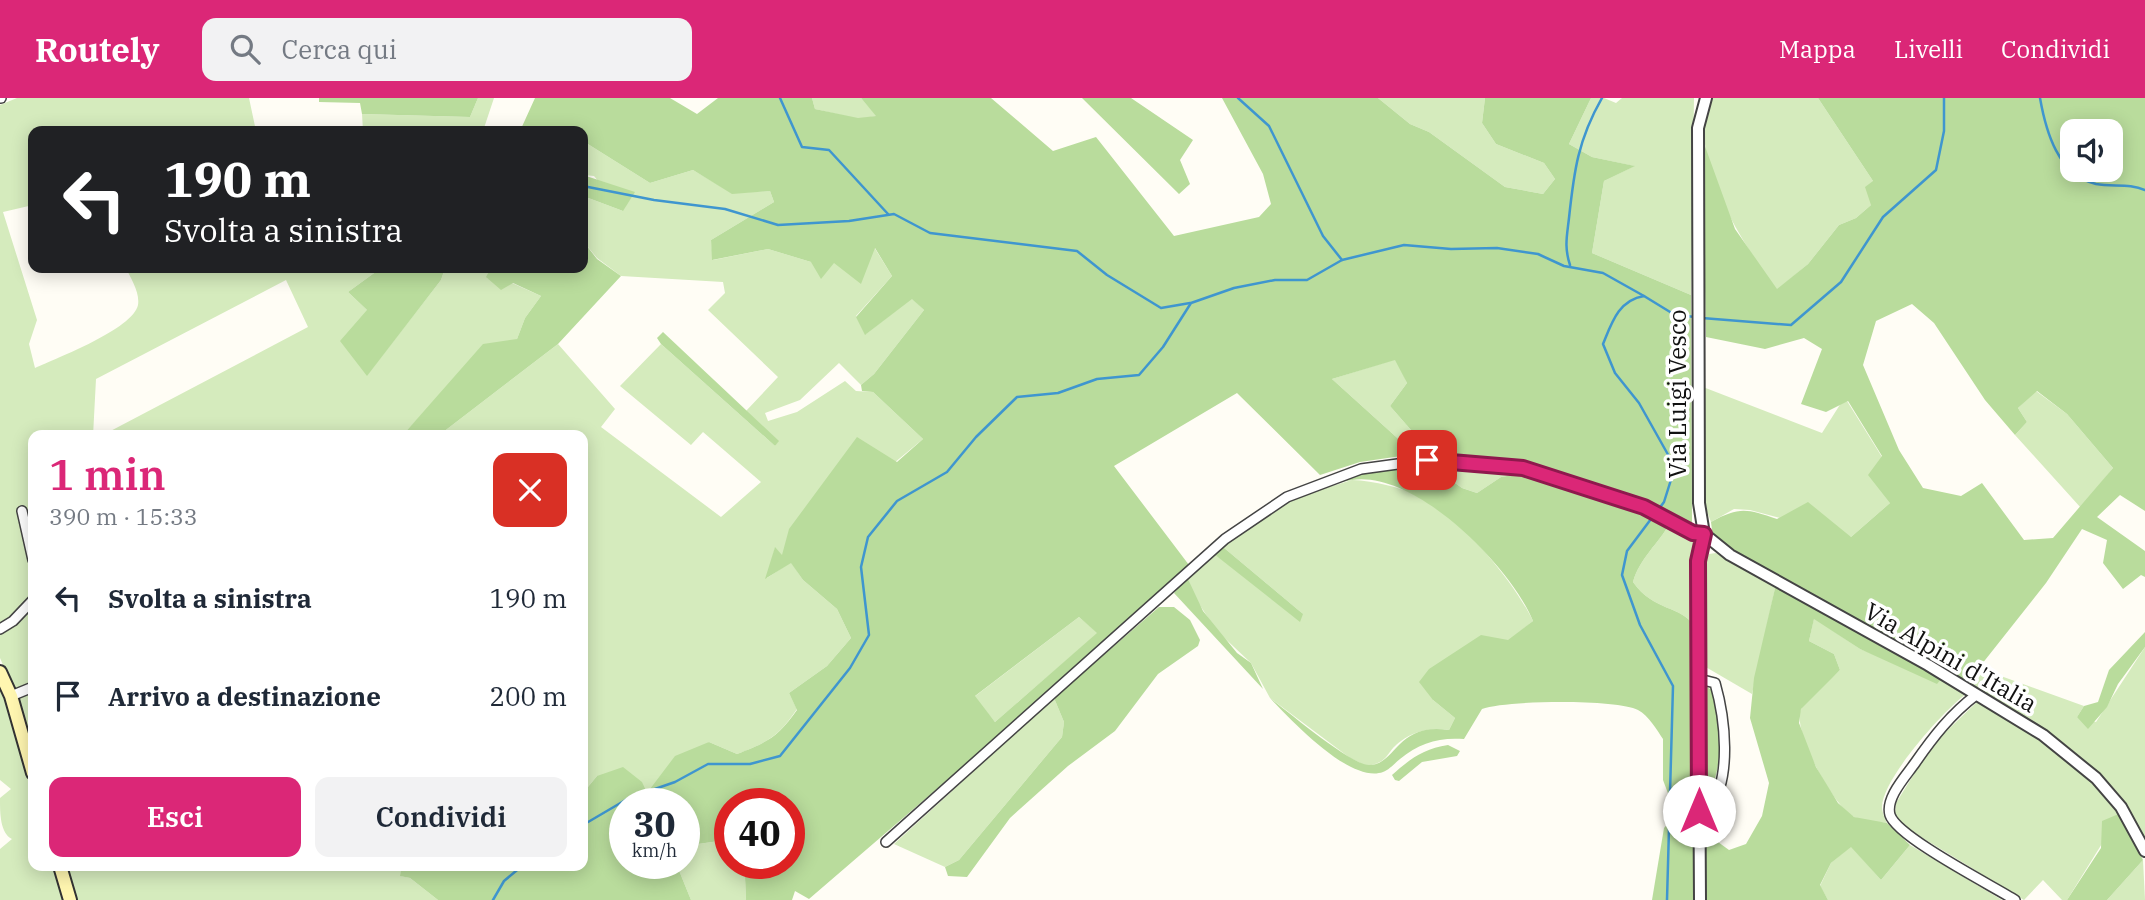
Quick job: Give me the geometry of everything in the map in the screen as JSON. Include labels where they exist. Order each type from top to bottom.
[{"type":"main road","points":[[0,672],[11,696],[28,756]]},
{"type":"main road","points":[[61,871],[70,900]]},
{"type":"street","name":"Via Luigi Vesco","points":[[1700,900],[1698,561],[1704,534],[1699,503],[1698,128],[1704,100]]},
{"type":"street","points":[[886,842],[1225,538],[1287,497],[1361,469],[1427,460],[1523,468],[1644,507],[1666,516],[1693,533],[1704,534]]},
{"type":"street","points":[[22,511],[28,538]]},
{"type":"street","name":"Via Alpini d'Italia","points":[[1704,534],[1730,555],[2043,736],[2096,778],[2121,807],[2145,851]]},
{"type":"street","points":[[0,629],[13,621],[28,605]]},
{"type":"street","points":[[1699,679],[1715,683],[1721,703],[1723,760],[1718,797],[1710,808],[1699,811]]},
{"type":"street","points":[[11,696],[28,689]]},
{"type":"street","points":[[1976,695],[1955,711],[1919,756],[1890,802],[1890,815],[1899,829],[1917,843],[2015,900]]},
{"type":"green space","points":[[17,98],[249,98],[255,126],[28,126],[28,206],[3,212],[37,320],[29,344],[35,368],[93,342],[123,324],[133,314],[138,305],[138,295],[128,273],[374,273],[348,292],[367,310],[367,375],[441,280],[443,273],[489,273],[487,278],[512,283],[541,296],[525,318],[517,339],[436,399],[408,430],[112,430],[308,327],[286,280],[96,379],[93,430],[28,430],[28,686],[14,690],[0,658],[0,105]]},
{"type":"green space","points":[[319,98],[478,98],[470,117],[362,114],[360,103],[319,102]]},
{"type":"green space","points":[[478,98],[494,98],[485,126],[363,126],[362,114],[470,117]]},
{"type":"green space","points":[[535,98],[670,98],[697,114],[718,98],[812,98],[815,109],[858,118],[876,116],[861,98],[991,98],[1053,151],[1096,137],[1174,236],[1259,217],[1271,204],[1263,174],[1222,98],[1378,98],[1410,124],[1429,132],[1505,187],[1543,194],[1555,179],[1544,163],[1496,144],[1482,123],[1485,98],[1591,98],[1569,144],[1592,157],[1635,166],[1604,181],[1592,253],[1691,295],[1692,523],[1651,502],[1529,463],[1431,453],[1390,406],[1407,383],[1395,360],[1332,379],[1415,454],[1360,462],[1320,475],[1237,393],[1114,466],[1189,565],[1003,732],[809,899],[795,891],[792,900],[746,900],[745,879],[805,879],[805,788],[714,788],[714,842],[700,844],[700,788],[651,788],[675,756],[709,742],[737,754],[778,733],[797,710],[789,693],[827,666],[851,638],[837,609],[803,580],[791,563],[765,579],[775,547],[782,555],[789,529],[857,437],[897,462],[923,439],[873,392],[862,391],[861,385],[874,374],[924,310],[912,299],[865,335],[856,317],[892,276],[875,248],[861,284],[834,263],[821,279],[811,262],[768,249],[712,260],[711,240],[774,202],[770,191],[732,194],[693,170],[650,183],[588,144],[588,126],[522,126]],"holes":[[[1079,617],[1097,633],[995,722],[975,696]]]},
{"type":"green space","points":[[812,98],[861,98],[877,116],[858,119],[815,109]]},
{"type":"green space","points":[[1082,98],[1131,98],[1193,140],[1180,160],[1190,184],[1179,194]]},
{"type":"green space","points":[[1378,98],[1485,98],[1482,123],[1496,144],[1544,163],[1555,179],[1543,194],[1505,187],[1429,132],[1410,124]]},
{"type":"green space","points":[[1591,98],[1604,98],[1616,103],[1622,98],[1694,98],[1691,295],[1592,253],[1604,181],[1634,166],[1592,157],[1569,144]]},
{"type":"green space","points":[[1713,98],[1818,98],[1873,181],[1871,205],[1856,218],[1839,225],[1808,264],[1777,290],[1734,224],[1711,171],[1705,144],[1705,120]]},
{"type":"green space","points":[[1818,98],[2145,98],[2145,511],[2120,495],[2097,517],[2145,551],[2145,577],[2141,575],[2123,589],[2103,563],[2107,540],[2082,529],[2046,583],[1978,669],[1973,686],[1713,538],[1711,522],[1729,513],[1751,511],[1777,519],[1808,502],[1851,537],[1890,503],[1868,475],[1882,456],[1848,401],[1826,412],[1801,404],[1822,349],[1804,338],[1765,349],[1706,337],[1702,138],[1735,229],[1777,289],[1808,264],[1839,225],[1856,218],[1871,205],[1865,187],[1873,181]],"holes":[[[1912,304],[1934,323],[1985,400],[2015,435],[2027,422],[2018,408],[2037,391],[2067,414],[2113,468],[2053,538],[2024,540],[1982,483],[1961,496],[1923,488],[1899,450],[1863,365],[1876,321]]]},
{"type":"green space","points":[[588,144],[650,183],[693,170],[732,193],[770,191],[774,202],[711,240],[713,260],[768,249],[811,262],[833,263],[874,247],[892,276],[856,316],[866,334],[912,298],[924,310],[874,374],[861,385],[839,363],[800,400],[765,413],[768,421],[797,412],[845,381],[856,391],[873,392],[923,439],[782,556],[775,548],[767,578],[791,562],[803,580],[837,609],[851,638],[827,666],[789,693],[797,709],[772,737],[737,754],[709,742],[654,788],[630,788],[597,776],[588,787],[588,430],[446,430],[558,344],[615,409],[601,427],[721,517],[761,482],[703,432],[691,445],[620,386],[661,344],[775,446],[778,441],[746,411],[778,377],[708,310],[725,293],[723,282],[621,276],[597,258],[588,247],[588,198],[623,211],[594,176],[588,175]]},
{"type":"green space","points":[[588,177],[635,192],[623,211],[588,198]]},
{"type":"green space","points":[[588,247],[597,259],[621,276],[558,344],[446,430],[407,430],[483,344],[517,339],[525,318],[541,296],[513,283],[501,290],[486,277],[488,273],[588,273]]},
{"type":"green space","points":[[374,273],[443,273],[441,280],[367,376],[340,341],[367,310],[348,292]]},
{"type":"green space","points":[[663,332],[779,441],[775,446],[661,344],[657,338]]},
{"type":"green space","points":[[1396,359],[1407,383],[1390,406],[1431,453],[1415,454],[1332,379]]},
{"type":"green space","points":[[1703,387],[1822,433],[1841,403],[1847,401],[1882,457],[1890,503],[1851,537],[1750,510],[1734,509],[1711,522],[1705,506]]},
{"type":"green space","points":[[2036,391],[2067,414],[2113,468],[2081,508],[2015,435],[2027,422],[2018,408]]},
{"type":"green space","points":[[1427,463],[1525,473],[1501,477],[1477,493],[1462,488]]},
{"type":"green space","points":[[1427,463],[1462,488],[1477,493],[1501,477],[1525,473],[1644,510],[1670,523],[1644,558],[1633,582],[1650,599],[1682,614],[1694,626],[1696,796],[1689,804],[1679,808],[1672,804],[1663,780],[1663,739],[1646,716],[1626,706],[1561,702],[1514,704],[1482,709],[1464,739],[1430,742],[1407,753],[1385,771],[1369,773],[1354,768],[1322,747],[1270,698],[1348,756],[1360,763],[1378,763],[1418,732],[1431,729],[1449,730],[1455,718],[1433,700],[1419,682],[1429,669],[1481,635],[1508,640],[1533,621],[1522,599],[1483,550],[1432,506],[1404,490],[1377,481],[1352,480],[1290,499],[1358,474]]},
{"type":"green space","points":[[1352,480],[1396,487],[1436,506],[1468,534],[1500,570],[1533,621],[1508,641],[1497,639],[1433,700],[1455,718],[1449,730],[1418,732],[1396,745],[1383,760],[1366,766],[1350,758],[1270,698],[1251,663],[1216,630],[1194,596],[1187,577],[1214,554],[1303,614],[1223,547],[1290,499]]},
{"type":"green space","points":[[1670,523],[1695,539],[1694,626],[1682,614],[1650,599],[1633,582],[1644,558]]},
{"type":"green space","points":[[1223,547],[1303,614],[1300,622],[1214,554]]},
{"type":"green space","points":[[1716,553],[1776,584],[1752,694],[1704,666],[1703,565],[1709,554]]},
{"type":"green space","points":[[1187,577],[1203,611],[1237,653],[1251,663],[1263,689],[1174,593]]},
{"type":"green space","points":[[1776,584],[1941,679],[1937,684],[1860,649],[1814,619],[1809,641],[1834,654],[1840,670],[1801,709],[1799,723],[1816,767],[1838,803],[1854,817],[1887,823],[1910,845],[1881,880],[1851,847],[1831,863],[1820,885],[1828,900],[1704,900],[1703,820],[1711,818],[1718,842],[1729,850],[1746,844],[1762,816],[1769,783],[1750,718],[1754,678]]},
{"type":"green space","points":[[1159,607],[1174,607],[1190,620],[1200,640],[1198,646],[1158,674],[1115,731],[1068,766],[1010,818],[967,877],[948,876],[945,867],[959,860],[1062,737],[1064,722],[1054,698]]},
{"type":"green space","points":[[1079,617],[1098,633],[995,722],[974,697]]},
{"type":"green space","points":[[1814,618],[1860,649],[1941,679],[1966,694],[1930,729],[1892,780],[1882,807],[1887,823],[1854,817],[1846,811],[1826,784],[1808,750],[1802,733],[1801,709],[1814,693],[1840,670],[1834,654],[1809,641]]},
{"type":"green space","points":[[2145,632],[2145,647],[2118,684],[2107,707],[2088,729],[2077,717],[2084,706],[2098,702],[2109,670]]},
{"type":"green space","points":[[2145,647],[2145,845],[2104,780],[2081,758],[1973,686],[1978,669],[1987,671],[2084,706],[2077,717],[2096,722]]},
{"type":"green space","points":[[0,683],[28,773],[28,871],[55,871],[63,900],[0,900],[0,849],[12,839],[3,827],[0,798],[11,789],[0,780]]},
{"type":"green space","points":[[1703,684],[1713,691],[1720,731],[1717,772],[1708,797],[1703,797]]},
{"type":"green space","points":[[28,692],[28,738],[16,696]]},
{"type":"green space","points":[[1054,698],[1064,722],[1062,737],[959,860],[945,867],[894,844]]},
{"type":"green space","points":[[1978,701],[2066,754],[2121,813],[2067,900],[2062,900],[2043,880],[2024,900],[1903,826],[1895,813],[1896,803],[1932,745]]},
{"type":"green space","points":[[1448,745],[1460,751],[1457,756],[1422,762],[1399,781],[1392,775],[1417,756]]},
{"type":"green space","points":[[623,767],[642,782],[645,788],[609,788],[609,879],[682,879],[691,900],[438,900],[410,878],[400,876],[401,871],[588,871],[588,787],[597,776]]},
{"type":"green space","points":[[2121,813],[2143,860],[2107,900],[2067,900],[2101,848],[2102,821]]},
{"type":"green space","points":[[1673,818],[1694,820],[1694,900],[1652,900],[1664,828]]},
{"type":"green space","points":[[714,842],[714,879],[745,879],[746,900],[691,900],[682,879],[700,879],[700,844]]},
{"type":"green space","points":[[1910,845],[2002,900],[1828,900],[1820,886],[1831,863],[1851,846],[1881,880]]},
{"type":"green space","points":[[2143,860],[2145,900],[2107,900]]},
{"type":"green space","points":[[66,871],[402,871],[401,876],[410,878],[438,900],[75,900]]},
{"type":"waterway","points":[[780,98],[802,147],[829,150],[888,214]]},
{"type":"waterway","points":[[1238,98],[1269,126],[1323,236],[1342,260]]},
{"type":"waterway","points":[[1570,265],[1566,242],[1575,170],[1587,128],[1602,98]]},
{"type":"waterway","points":[[1702,318],[1791,325],[1841,282],[1883,217],[1936,170],[1944,131],[1944,98]]},
{"type":"waterway","points":[[2040,98],[2050,138],[2063,162],[2072,172],[2096,184],[2145,190]]},
{"type":"waterway","points":[[588,187],[654,200],[725,209],[778,225],[849,221],[894,214],[930,233],[1077,251],[1107,275],[1161,308],[1190,303]]},
{"type":"waterway","points":[[588,822],[629,798],[675,782],[708,764],[750,764],[780,756],[850,668],[869,635],[861,567],[868,537],[897,501],[947,472],[976,437],[1017,397],[1058,393],[1097,379],[1139,375],[1163,347],[1191,303],[1234,288],[1275,280],[1307,280],[1342,260],[1404,245],[1451,249],[1497,248],[1538,254],[1564,266],[1603,273],[1644,296]]},
{"type":"waterway","points":[[1658,510],[1664,502],[1675,467],[1639,403],[1615,373],[1603,344],[1622,307],[1635,298],[1644,296],[1675,315],[1696,317]]},
{"type":"waterway","points":[[1654,515],[1627,551],[1622,575],[1640,625],[1673,686],[1667,900]]},
{"type":"waterway","points":[[493,900],[504,881],[516,871]]},
{"type":"route","points":[[1427,460],[1523,468],[1644,507],[1666,516],[1693,533],[1704,534],[1698,561],[1699,811]]}]
